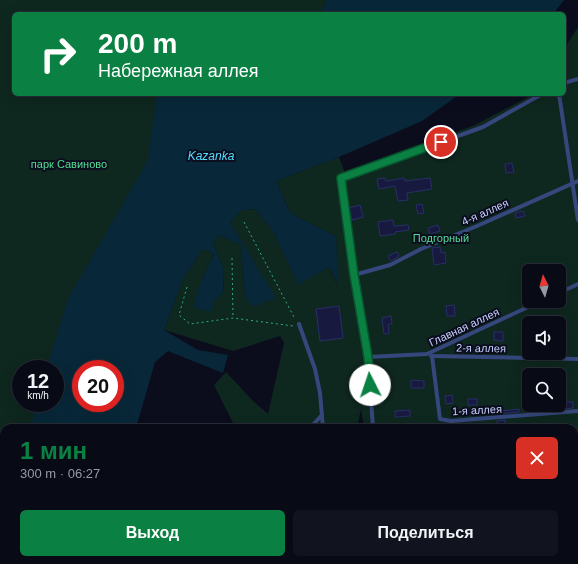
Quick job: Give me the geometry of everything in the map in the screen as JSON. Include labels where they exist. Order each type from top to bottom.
[{"type":"lane","points":[[566,82],[578,79]]},
{"type":"lane","points":[[373,424],[368,357],[354,275],[341,178],[483,127],[538,96]]},
{"type":"lane","points":[[559,96],[578,220]]},
{"type":"lane","name":"4-я аллея","points":[[354,275],[390,266],[421,249],[578,181]]},
{"type":"lane","points":[[566,289],[578,284]]},
{"type":"lane","name":"Главная аллея","points":[[368,357],[427,354],[526,308]]},
{"type":"lane","points":[[299,326],[316,369],[323,424]]},
{"type":"lane","points":[[427,354],[432,356]]},
{"type":"lane","name":"2-я аллея","points":[[432,356],[578,359]]},
{"type":"lane","name":"1-я аллея","points":[[432,356],[440,419],[451,421],[578,412]]},
{"type":"lane","points":[[314,424],[322,415]]},
{"type":"path","points":[[244,222],[295,320]]},
{"type":"path","points":[[232,258],[233,318]]},
{"type":"path","points":[[188,287],[179,315],[190,324],[233,318],[299,326]]},
{"type":"green space","name":"парк Савиново","points":[[0,0],[327,0],[321,12],[12,12],[12,96],[213,96],[57,360],[12,360],[12,412],[39,412],[36,424],[0,424]]},
{"type":"green space","name":"Подгорный","points":[[578,27],[578,424],[363,424],[361,409],[358,424],[234,424],[214,385],[226,372],[253,401],[268,414],[284,343],[280,336],[233,351],[164,330],[183,279],[203,249],[214,254],[201,281],[214,301],[223,293],[224,269],[213,244],[218,235],[241,245],[245,297],[275,298],[230,222],[242,210],[255,209],[273,231],[298,284],[329,267],[337,284],[336,236],[290,213],[276,181],[339,157],[345,173],[475,125],[530,96],[566,96],[566,46]]},
{"type":"water","points":[[327,0],[564,0],[555,12],[321,12]]},
{"type":"water","name":"Kazanka","points":[[162,96],[457,96],[422,121],[339,157],[276,181],[290,213],[336,236],[338,285],[329,267],[298,285],[273,231],[255,209],[242,210],[230,222],[276,298],[253,307],[245,297],[241,245],[218,235],[213,244],[224,269],[223,293],[214,301],[212,312],[193,307],[201,281],[214,254],[203,249],[183,279],[164,330],[198,350],[228,355],[223,373],[168,351],[155,362],[137,424],[32,424],[34,412],[64,412],[64,360],[49,360],[68,299],[148,160],[156,98]]},
{"type":"building","points":[[512,163],[514,172],[506,173],[505,164]]},
{"type":"building","points":[[385,178],[386,181],[404,178],[405,181],[430,178],[432,189],[407,193],[408,200],[398,201],[395,186],[379,189],[377,179]]},
{"type":"building","points":[[422,204],[424,213],[418,214],[416,205]]},
{"type":"building","points":[[360,205],[363,217],[352,220],[349,208]]},
{"type":"building","points":[[523,211],[525,216],[516,218],[515,213]]},
{"type":"building","points":[[393,220],[394,226],[408,225],[409,230],[380,236],[378,222]]},
{"type":"building","points":[[438,225],[440,231],[430,234],[428,228]]},
{"type":"building","points":[[440,247],[441,253],[445,252],[446,263],[434,265],[432,248]]},
{"type":"building","points":[[397,252],[399,256],[391,261],[388,256]]},
{"type":"building","points":[[454,305],[455,316],[447,316],[446,306]]},
{"type":"building","points":[[339,306],[343,338],[320,341],[316,309]]},
{"type":"building","points":[[391,316],[392,323],[388,325],[389,333],[384,334],[382,318]]},
{"type":"building","points":[[494,332],[503,332],[503,341],[494,340]]},
{"type":"building","points":[[411,380],[424,381],[424,388],[411,388]]},
{"type":"building","points":[[452,395],[453,403],[446,404],[445,396]]},
{"type":"building","points":[[468,399],[477,399],[477,405],[468,405]]},
{"type":"building","points":[[566,402],[573,402],[573,408],[566,409]]},
{"type":"building","points":[[496,408],[502,408],[502,411],[519,409],[519,412],[496,414]]},
{"type":"building","points":[[410,410],[410,416],[395,417],[395,411]]},
{"type":"building","points":[[505,420],[505,424],[497,424],[497,421]]},
{"type":"route","points":[[370,385],[368,357],[354,275],[341,178],[441,142]]}]
